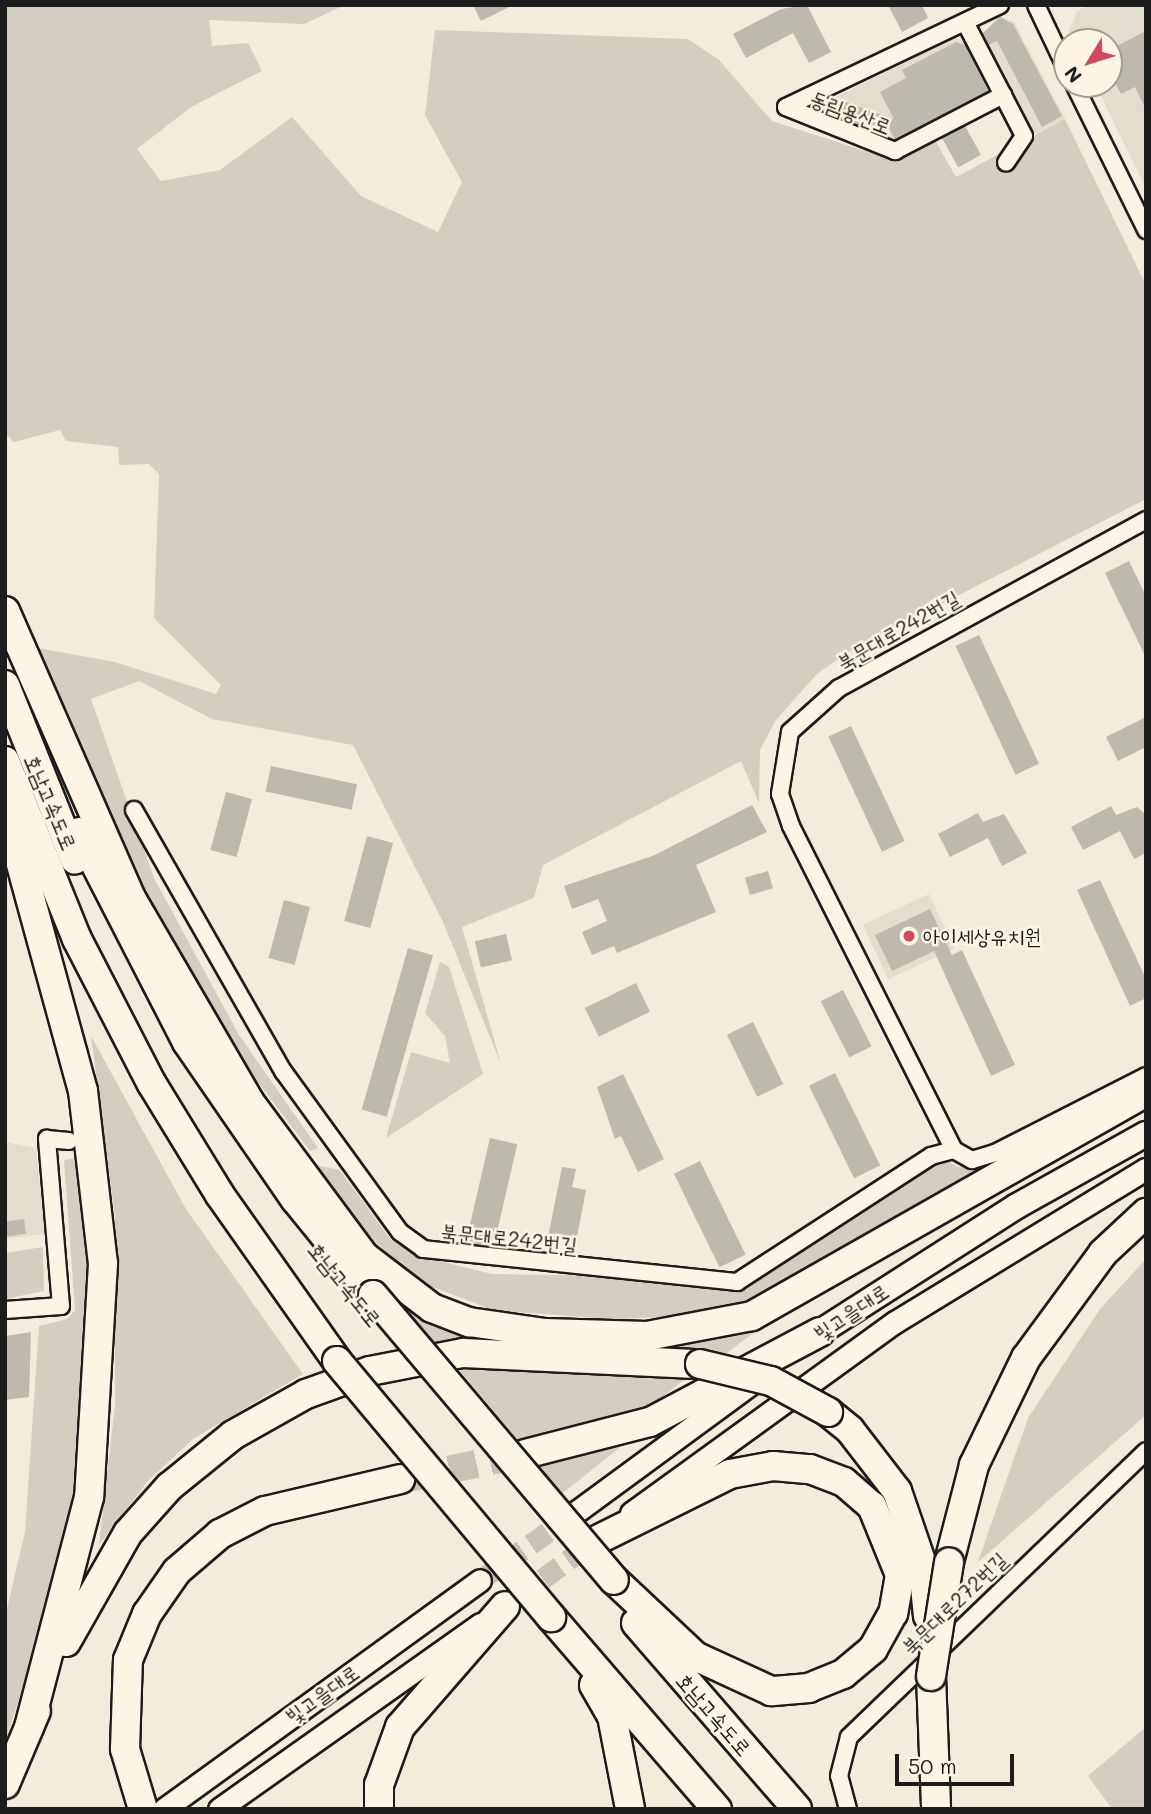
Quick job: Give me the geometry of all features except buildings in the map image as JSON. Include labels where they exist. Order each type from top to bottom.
[{"type":"highway","points":[[5,611],[131,898],[249,1101],[365,1257],[432,1308],[469,1322],[545,1333],[647,1336],[752,1316],[1146,1092]]},
{"type":"highway","points":[[5,643],[71,813],[140,958],[232,1111],[367,1301]]},
{"type":"highway","name":"호남고속도로","points":[[5,685],[66,839],[155,1013],[202,1091],[367,1301],[606,1580],[797,1809]]},
{"type":"highway","name":"호남고속도로","points":[[5,761],[77,939],[152,1084],[220,1195],[337,1361],[551,1617],[717,1809]]},
{"type":"highway","points":[[5,806],[83,1091],[103,1264],[89,1497],[29,1727]]},
{"type":"highway","name":"빛고을대로","points":[[820,1332],[1017,1206],[1146,1133]]},
{"type":"highway","points":[[932,1676],[948,1562],[974,1465],[1026,1358],[1103,1253],[1146,1213]]},
{"type":"highway","points":[[525,1454],[650,1422],[820,1332]]},
{"type":"highway","points":[[5,1784],[75,1623],[128,1533],[201,1458],[267,1413],[370,1370],[433,1357],[498,1353],[700,1364],[771,1381],[828,1412],[858,1438],[897,1491],[923,1567],[932,1676],[936,1809]]},
{"type":"highway","points":[[593,1542],[730,1475],[773,1466],[810,1469],[844,1482],[872,1506],[900,1575],[893,1613],[873,1649],[843,1674],[808,1688],[771,1691],[695,1656],[606,1580]]},
{"type":"highway","points":[[143,1809],[131,1780],[122,1710],[128,1660],[147,1615],[177,1571],[220,1534],[265,1511],[400,1479]]},
{"type":"highway","points":[[379,1809],[379,1785],[400,1727],[505,1606]]},
{"type":"highway","points":[[551,1617],[612,1716],[630,1809]]},
{"type":"main road","name":"빛고을대로","points":[[593,1542],[895,1322],[1146,1169]]},
{"type":"main road","name":"빛고을대로","points":[[572,1515],[820,1332]]},
{"type":"main road","name":"빛고을대로","points":[[164,1809],[480,1580]]},
{"type":"main road","name":"빛고을대로","points":[[219,1809],[505,1606]]},
{"type":"street","name":"동림용산로","points":[[1000,5],[786,107],[895,152],[1003,95]]},
{"type":"street","points":[[1035,5],[1053,42]]},
{"type":"street","points":[[965,22],[1024,136],[1006,163]]},
{"type":"street","points":[[1081,98],[1146,230]]},
{"type":"street","name":"북문대로242번길","points":[[134,810],[283,1071],[400,1232],[423,1250],[737,1282],[931,1156],[954,1150],[791,826],[780,794],[781,761],[790,732],[869,666],[1146,520]]},
{"type":"street","points":[[954,1150],[972,1160],[995,1153],[1146,1076]]},
{"type":"street","points":[[5,1310],[61,1306],[47,1139],[69,1140]]},
{"type":"street","name":"북문대로272번길","points":[[848,1809],[839,1776],[849,1737],[1146,1451]]},
{"type":"shaded area","points":[[5,5],[345,5],[304,24],[209,20],[212,46],[248,43],[262,71],[191,107],[137,149],[161,181],[220,170],[292,117],[361,196],[438,232],[462,182],[425,115],[435,30],[688,39],[719,60],[772,121],[893,160],[935,140],[956,177],[1065,119],[1146,285],[1146,499],[848,652],[817,674],[776,720],[760,750],[759,803],[741,761],[543,865],[534,898],[462,927],[501,1064],[443,922],[353,745],[212,719],[139,681],[91,699],[154,878],[239,1035],[318,1148],[310,1151],[257,1081],[249,1083],[137,892],[26,646],[115,662],[216,694],[221,685],[154,618],[159,474],[149,464],[119,465],[118,447],[66,441],[60,430],[14,442],[5,434]]},
{"type":"shaded area","points":[[1089,5],[1146,5],[1146,188],[1102,98],[1123,98],[1123,28],[1070,28],[1077,11]]},
{"type":"shaded area","points":[[999,16],[1014,22],[1065,119],[1032,136],[979,38]]},
{"type":"shaded area","points":[[955,38],[968,44],[990,93],[896,144],[818,115],[819,105]]},
{"type":"shaded area","name":"아이세상유치원","points":[[929,894],[954,948],[888,979],[863,925]]},
{"type":"shaded area","points":[[440,962],[449,967],[483,1074],[386,1138],[411,1052],[450,1063],[445,1036],[425,1013]]},
{"type":"shaded area","points":[[91,1036],[186,1209],[303,1374],[193,1439],[148,1481],[99,1545],[115,1405],[115,1217]]},
{"type":"shaded area","points":[[5,1142],[36,1148],[45,1234],[5,1239]]},
{"type":"shaded area","points":[[79,1158],[88,1251],[81,1467],[69,1544],[5,1742],[5,1617],[25,1532],[39,1326],[67,1319],[75,1310],[64,1160]]},
{"type":"shaded area","points":[[944,1159],[958,1167],[974,1164],[980,1172],[762,1300],[715,1315],[610,1319],[493,1310],[417,1281],[377,1244],[315,1165],[340,1170],[391,1240],[427,1258],[492,1274],[613,1276],[739,1291]]},
{"type":"shaded area","points":[[43,1247],[44,1291],[5,1299],[5,1253]]},
{"type":"shaded area","points":[[1146,1259],[1146,1415],[978,1562],[1028,1418],[1100,1309]]},
{"type":"shaded area","points":[[386,1289],[491,1336],[433,1345]]},
{"type":"shaded area","points":[[747,1324],[761,1327],[727,1353],[654,1346]]},
{"type":"shaded area","points":[[514,1365],[690,1375],[652,1405],[521,1444],[458,1368]]},
{"type":"shaded area","points":[[624,1444],[553,1501],[523,1465],[553,1464]]},
{"type":"shaded area","points":[[1146,1727],[1146,1809],[1112,1809],[1088,1776]]},
{"type":"tunnel","points":[[408,1478],[525,1454]]},
{"type":"tunnel","points":[[480,1580],[572,1515]]},
{"type":"tunnel","points":[[518,1597],[593,1542]]},
{"type":"place","name":"아이세상유치원","points":[[909,936]]}]
